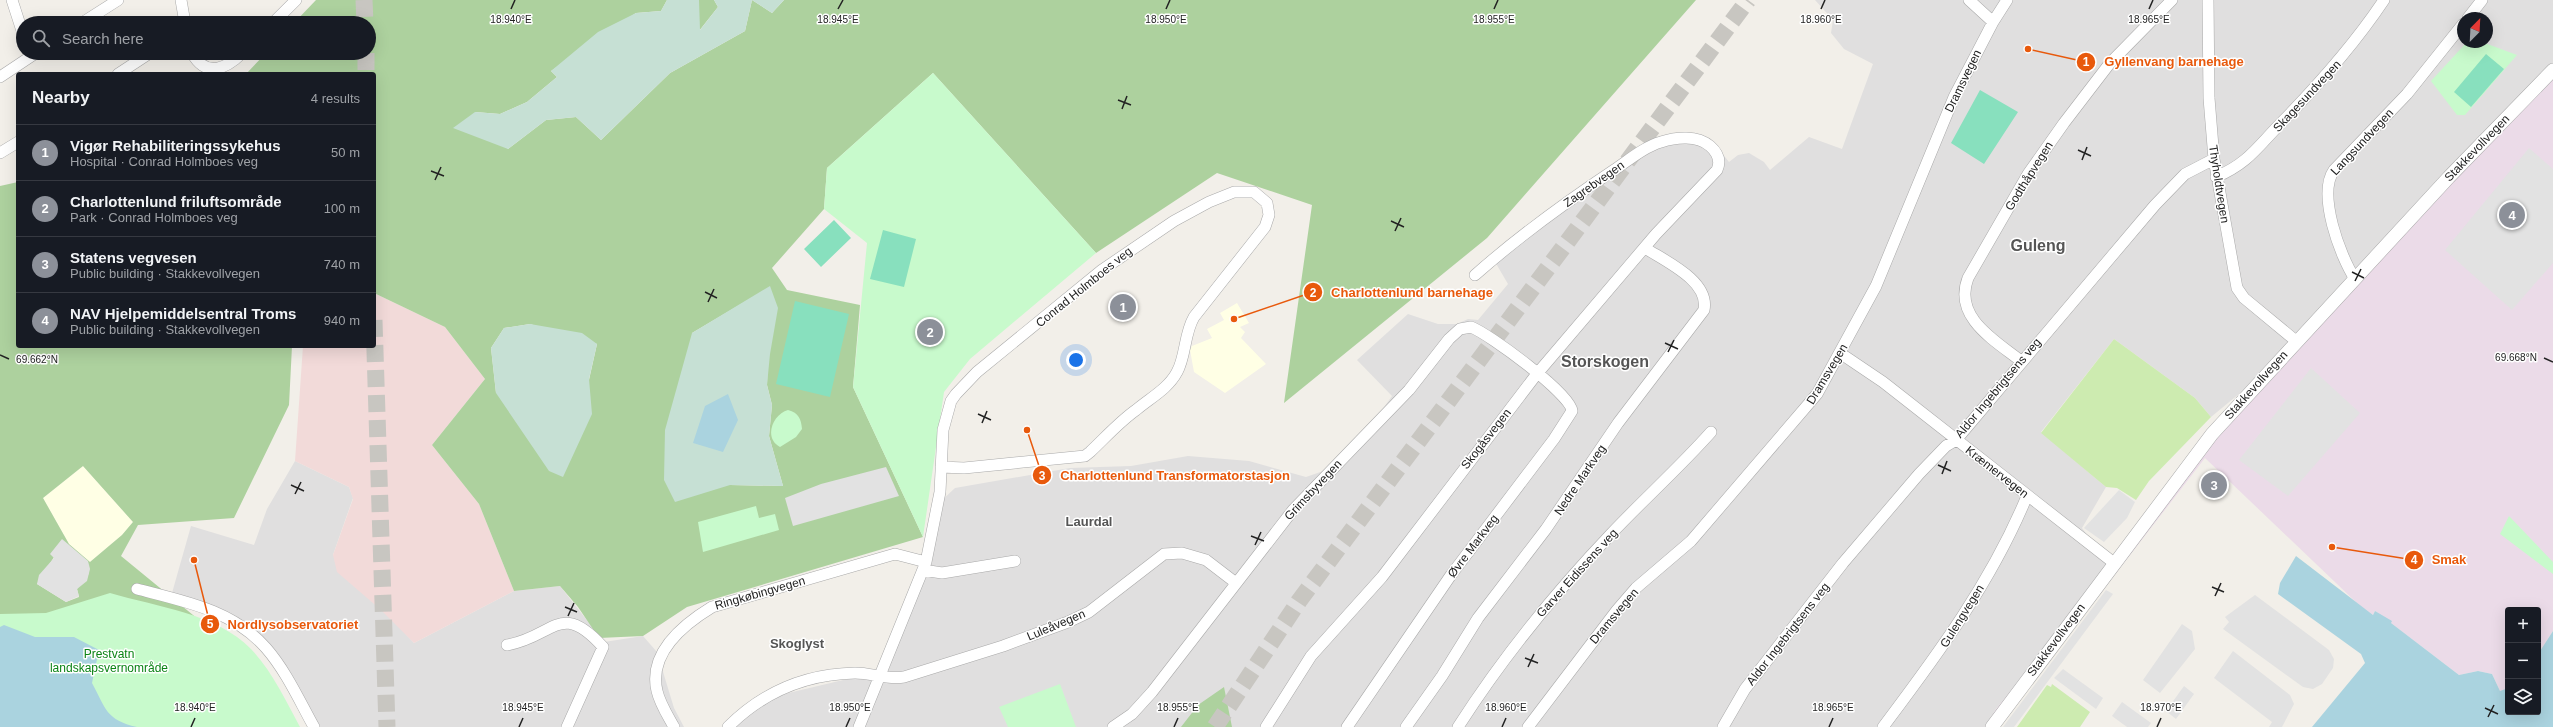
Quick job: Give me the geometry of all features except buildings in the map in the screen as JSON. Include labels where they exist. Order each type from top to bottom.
[{"type":"street","points":[[12,0],[17,16]]},
{"type":"street","points":[[93,16],[118,0]]},
{"type":"street","points":[[182,0],[184,16]]},
{"type":"street","points":[[280,16],[296,0]]},
{"type":"street","points":[[1969,0],[1993,22]]},
{"type":"street","name":"Dramsvegen","points":[[1528,727],[1617,610],[1636,588],[1691,541],[1817,394],[1876,286],[1954,97],[1993,22],[2007,0]]},
{"type":"street","name":"Godthåpvegen","points":[[2021,361],[1977,324],[1967,311],[1964,294],[1968,278],[2025,179],[2064,123],[2110,63],[2172,0]]},
{"type":"street","name":"Thyholdtvegen","points":[[2208,0],[2209,98],[2214,160],[2237,288],[2244,298],[2296,341]]},
{"type":"street","name":"Skagesundvegen","points":[[2216,177],[2244,163],[2355,43],[2384,0]]},
{"type":"street","points":[[2473,12],[2482,0]]},
{"type":"street","name":"Langsundvegen","points":[[2355,279],[2341,253],[2327,196],[2329,179],[2334,170],[2407,94],[2457,32]]},
{"type":"street","points":[[0,77],[24,60]]},
{"type":"street","points":[[121,72],[139,60]]},
{"type":"street","points":[[199,60],[204,65],[216,69],[226,67],[234,60]]},
{"type":"street","name":"Stakkevollvegen","points":[[1992,727],[2212,434],[2296,341],[2553,70]]},
{"type":"street","name":"Zagrebvegen","points":[[1475,275],[1509,246],[1581,193],[1652,145],[1677,138],[1693,138],[1712,148],[1719,162]]},
{"type":"street","points":[[0,153],[16,143]]},
{"type":"street","name":"Aldor Ingebrigtsens veg","points":[[1724,727],[1745,689],[1843,563],[1919,474],[1946,446],[1956,440],[2114,251],[2178,181],[2195,168],[2214,160]]},
{"type":"street","name":"Skogåsvegen","points":[[1266,727],[1311,656],[1382,577],[1536,375],[1645,248],[1717,170],[1719,162]]},
{"type":"street","name":"Conrad Holmboes veg","points":[[859,727],[878,676],[925,566],[937,519],[943,430],[951,401],[973,376],[1102,270],[1174,221],[1226,193],[1245,191],[1260,195],[1267,203],[1269,210],[1265,227],[1199,310],[1187,331],[1180,365],[1176,374],[1165,387],[1123,420],[1085,456],[964,468],[941,467]]},
{"type":"street","name":"Nedre Markveg","points":[[1406,727],[1442,676],[1478,618],[1546,529],[1618,423],[1704,310],[1705,300],[1698,288],[1679,271],[1645,248]]},
{"type":"street","name":"Grimsbyvegen","points":[[1113,727],[1123,721],[1142,704],[1293,510],[1409,390],[1460,329],[1471,327],[1479,330],[1502,346],[1536,375]]},
{"type":"street","name":"Kræmervegen","points":[[1840,353],[1883,382],[2114,563]]},
{"type":"street","name":"Øvre Markveg","points":[[1347,727],[1451,575],[1570,416],[1571,407],[1569,402],[1536,375]]},
{"type":"street","name":"Garver Eidissens veg","points":[[1458,727],[1497,667],[1538,617],[1612,532],[1674,473],[1711,432]]},
{"type":"street","name":"Gulengvegen","points":[[1883,727],[1957,626],[1998,555],[2027,496]]},
{"type":"street","name":"Ringkøbingvegen","points":[[674,727],[657,693],[656,673],[673,637],[692,619],[712,607],[895,554],[925,566]]},
{"type":"street","name":"Luleåvegen","points":[[728,727],[758,701],[784,687],[804,679],[856,673],[904,677],[1056,627],[1089,612],[1164,554],[1182,554],[1206,560],[1236,583]]},
{"type":"street","points":[[925,566],[942,572],[1015,562]]},
{"type":"street","points":[[137,589],[170,596],[204,608],[226,617],[250,632],[266,648],[281,667],[314,727]]},
{"type":"street","points":[[507,645],[519,642],[563,623],[571,622],[586,630],[603,647],[567,727]]},
{"type":"shaded area","points":[[667,0],[699,0],[700,30],[718,7],[714,0],[752,0],[745,31],[670,73],[601,140],[576,117],[546,120],[508,149],[453,128],[475,112],[500,114],[527,102],[557,77],[551,71],[598,32],[636,13],[661,11]]},
{"type":"shaded area","points":[[752,0],[784,0],[772,13]]},
{"type":"shaded area","points":[[1815,0],[2553,0],[2553,71],[2296,347],[2211,417],[2195,398],[2114,339],[2041,432],[2106,487],[2082,528],[2111,570],[1996,709],[1985,727],[727,727],[759,700],[877,672],[904,619],[939,503],[955,488],[1070,468],[1131,466],[1188,456],[1249,461],[1306,477],[1329,469],[1369,428],[1392,396],[1357,360],[1408,314],[1438,324],[1457,324],[1468,319],[1478,320],[1508,284],[1491,255],[1663,136],[1717,147],[1729,162],[1738,155],[1749,153],[1764,162],[1770,170],[1809,137],[1842,149],[1873,64],[1844,49],[1831,33],[1833,20]]},
{"type":"shaded area","points":[[2553,71],[2553,631],[2541,649],[2541,607],[2505,607],[2505,689],[2500,691],[2492,674],[2478,671],[2459,675],[2375,611],[2373,615],[2359,605],[2205,458],[1997,727],[1985,727],[1996,709],[2200,455]]},
{"type":"shaded area","points":[[2529,148],[2553,169],[2553,263],[2512,310],[2445,250]]},
{"type":"shaded area","points":[[770,286],[778,308],[770,354],[767,385],[772,405],[769,436],[783,486],[730,485],[675,502],[664,480],[665,430],[692,333]]},
{"type":"shaded area","points":[[376,294],[445,327],[485,379],[432,445],[479,504],[514,591],[414,643],[381,610],[337,572],[333,555],[353,499],[349,487],[295,461],[303,348],[376,348]]},
{"type":"shaded area","points":[[1237,303],[1249,323],[1240,327],[1245,332],[1241,338],[1266,364],[1225,393],[1194,372],[1190,350],[1192,346],[1212,338],[1207,329],[1224,320],[1220,313]]},
{"type":"shaded area","points":[[530,324],[582,333],[597,344],[589,379],[592,414],[563,477],[549,471],[496,393],[491,348],[504,328]]},
{"type":"shaded area","points":[[2311,368],[2360,413],[2288,496],[2239,460]]},
{"type":"shaded area","points":[[295,461],[349,487],[353,498],[333,555],[414,643],[514,591],[560,586],[604,642],[643,636],[657,652],[674,708],[684,727],[312,727],[251,627],[172,593],[191,526],[254,545],[267,509]]},
{"type":"shaded area","points":[[83,466],[133,522],[122,535],[90,562],[69,544],[43,498]]},
{"type":"shaded area","points":[[886,467],[899,496],[793,526],[785,498],[821,484]]},
{"type":"shaded area","points":[[2119,490],[2135,502],[2127,518],[2104,542],[2084,528]]},
{"type":"shaded area","points":[[62,539],[88,561],[90,569],[87,581],[77,589],[79,596],[66,602],[37,584],[39,575],[54,558],[50,554]]},
{"type":"shaded area","points":[[2106,590],[2113,594],[2014,727],[2003,727]]},
{"type":"shaded area","points":[[2255,595],[2329,650],[2334,659],[2333,668],[2322,684],[2313,689],[2303,687],[2223,629],[2229,622],[2225,617]]},
{"type":"shaded area","points":[[2182,624],[2192,631],[2195,649],[2160,693],[2143,680]]},
{"type":"shaded area","points":[[2233,651],[2290,695],[2294,704],[2282,727],[2269,727],[2272,722],[2214,678]]},
{"type":"shaded area","points":[[2063,669],[2103,698],[2096,709],[2054,678]]},
{"type":"shaded area","points":[[2184,686],[2194,694],[2176,719],[2166,711]]},
{"type":"shaded area","points":[[2122,702],[2151,723],[2148,727],[2127,727],[2112,716]]},
{"type":"green space","points":[[316,0],[667,0],[661,11],[636,13],[551,71],[557,77],[527,102],[500,114],[475,112],[508,149],[546,120],[576,117],[601,140],[670,73],[745,31],[752,0],[772,13],[784,0],[1696,0],[1487,238],[1284,403],[1312,205],[1217,173],[1096,253],[933,73],[827,168],[824,209],[772,268],[787,290],[860,305],[853,387],[923,537],[687,607],[643,636],[599,638],[578,607],[560,586],[514,591],[479,504],[432,445],[485,379],[445,327],[376,294],[376,72],[248,72],[259,60],[376,60],[376,16],[301,16]],"holes":[[[770,287],[767,385],[772,405],[769,436],[783,486],[730,485],[692,333]],[[530,324],[597,344],[589,380],[496,393],[491,348],[504,328]]]},
{"type":"green space","points":[[699,0],[714,0],[718,7],[699,31]]},
{"type":"green space","points":[[2493,46],[2517,55],[2465,115],[2457,115],[2431,81],[2461,48],[2493,48]]},
{"type":"green space","points":[[2486,54],[2504,69],[2471,107],[2454,92]]},
{"type":"green space","points":[[933,73],[1096,253],[970,359],[944,392],[923,537],[853,387],[867,243],[824,209],[827,168]]},
{"type":"green space","points":[[1980,90],[2018,112],[1984,164],[1951,143]]},
{"type":"green space","points":[[16,182],[16,348],[292,348],[289,405],[234,518],[138,525],[121,556],[254,665],[0,627],[0,186]],"holes":[[[83,466],[133,522],[122,535],[90,562],[69,544],[43,498]],[[54,557],[87,563],[89,572],[77,589],[79,597],[66,602],[37,584]]]},
{"type":"green space","points":[[834,220],[851,238],[821,267],[804,249]]},
{"type":"green space","points":[[883,230],[916,239],[904,287],[870,279]]},
{"type":"green space","points":[[795,301],[849,314],[830,397],[776,384]]},
{"type":"green space","points":[[2114,339],[2195,398],[2211,417],[2149,481],[2136,500],[2117,488],[2106,487],[2041,433]]},
{"type":"green space","points":[[788,410],[795,413],[799,417],[802,429],[796,437],[780,447],[772,438],[772,427],[778,416]]},
{"type":"green space","points":[[756,506],[759,518],[775,514],[779,530],[703,552],[698,522]]},
{"type":"green space","points":[[2509,516],[2553,562],[2553,574],[2500,534]]},
{"type":"green space","name":"Prestvatn landskapsvernområde","points":[[110,593],[166,607],[203,619],[221,627],[237,637],[251,649],[266,667],[300,727],[0,727],[0,614],[46,613]]},
{"type":"green space","points":[[1060,684],[1076,727],[1008,727],[999,707]]},
{"type":"green space","points":[[2052,684],[2090,712],[2080,727],[2017,727],[2047,685],[2051,687]]},
{"type":"green space","points":[[1224,687],[1232,727],[1181,727],[1198,705]]},
{"type":"water","points":[[728,394],[738,420],[723,452],[693,443],[705,406]]},
{"type":"water","points":[[2296,556],[2373,615],[2375,611],[2392,621],[2391,623],[2459,675],[2478,671],[2492,674],[2500,691],[2505,689],[2505,715],[2541,715],[2541,649],[2553,631],[2553,727],[2312,727],[2365,663],[2361,654],[2278,594],[2280,583]]},
{"type":"water","points":[[4,625],[35,637],[74,637],[99,650],[92,683],[104,707],[113,717],[119,721],[137,727],[0,727],[0,627]]},
{"type":"tunnel","points":[[364,0],[365,16]]},
{"type":"tunnel","points":[[1215,727],[1299,601],[1748,0]]},
{"type":"tunnel","points":[[366,60],[366,72]]},
{"type":"tunnel","points":[[375,348],[387,727]]},
{"type":"place","name":"Gyllenvang barnehage","points":[[2028,49]]},
{"type":"place","name":"NAV Hjelpemiddelsentral Troms","points":[[2512,215]]},
{"type":"place","name":"Vigør Rehabiliteringssykehus","points":[[1123,307]]},
{"type":"place","name":"Charlottenlund barnehage","points":[[1234,319]]},
{"type":"place","name":"Charlottenlund friluftsområde","points":[[930,332]]},
{"type":"place","name":"Charlottenlund Transformatorstasjon","points":[[1027,430]]},
{"type":"place","name":"Statens vegvesen","points":[[2214,485]]},
{"type":"place","name":"Smak","points":[[2332,547]]},
{"type":"place","name":"Nordlysobservatoriet","points":[[194,560]]},
{"type":"district","name":"Guleng","points":[[2038,245]]},
{"type":"district","name":"Storskogen","points":[[1605,361]]},
{"type":"district","name":"Laurdal","points":[[1089,521]]},
{"type":"district","name":"Skoglyst","points":[[797,643]]}]
